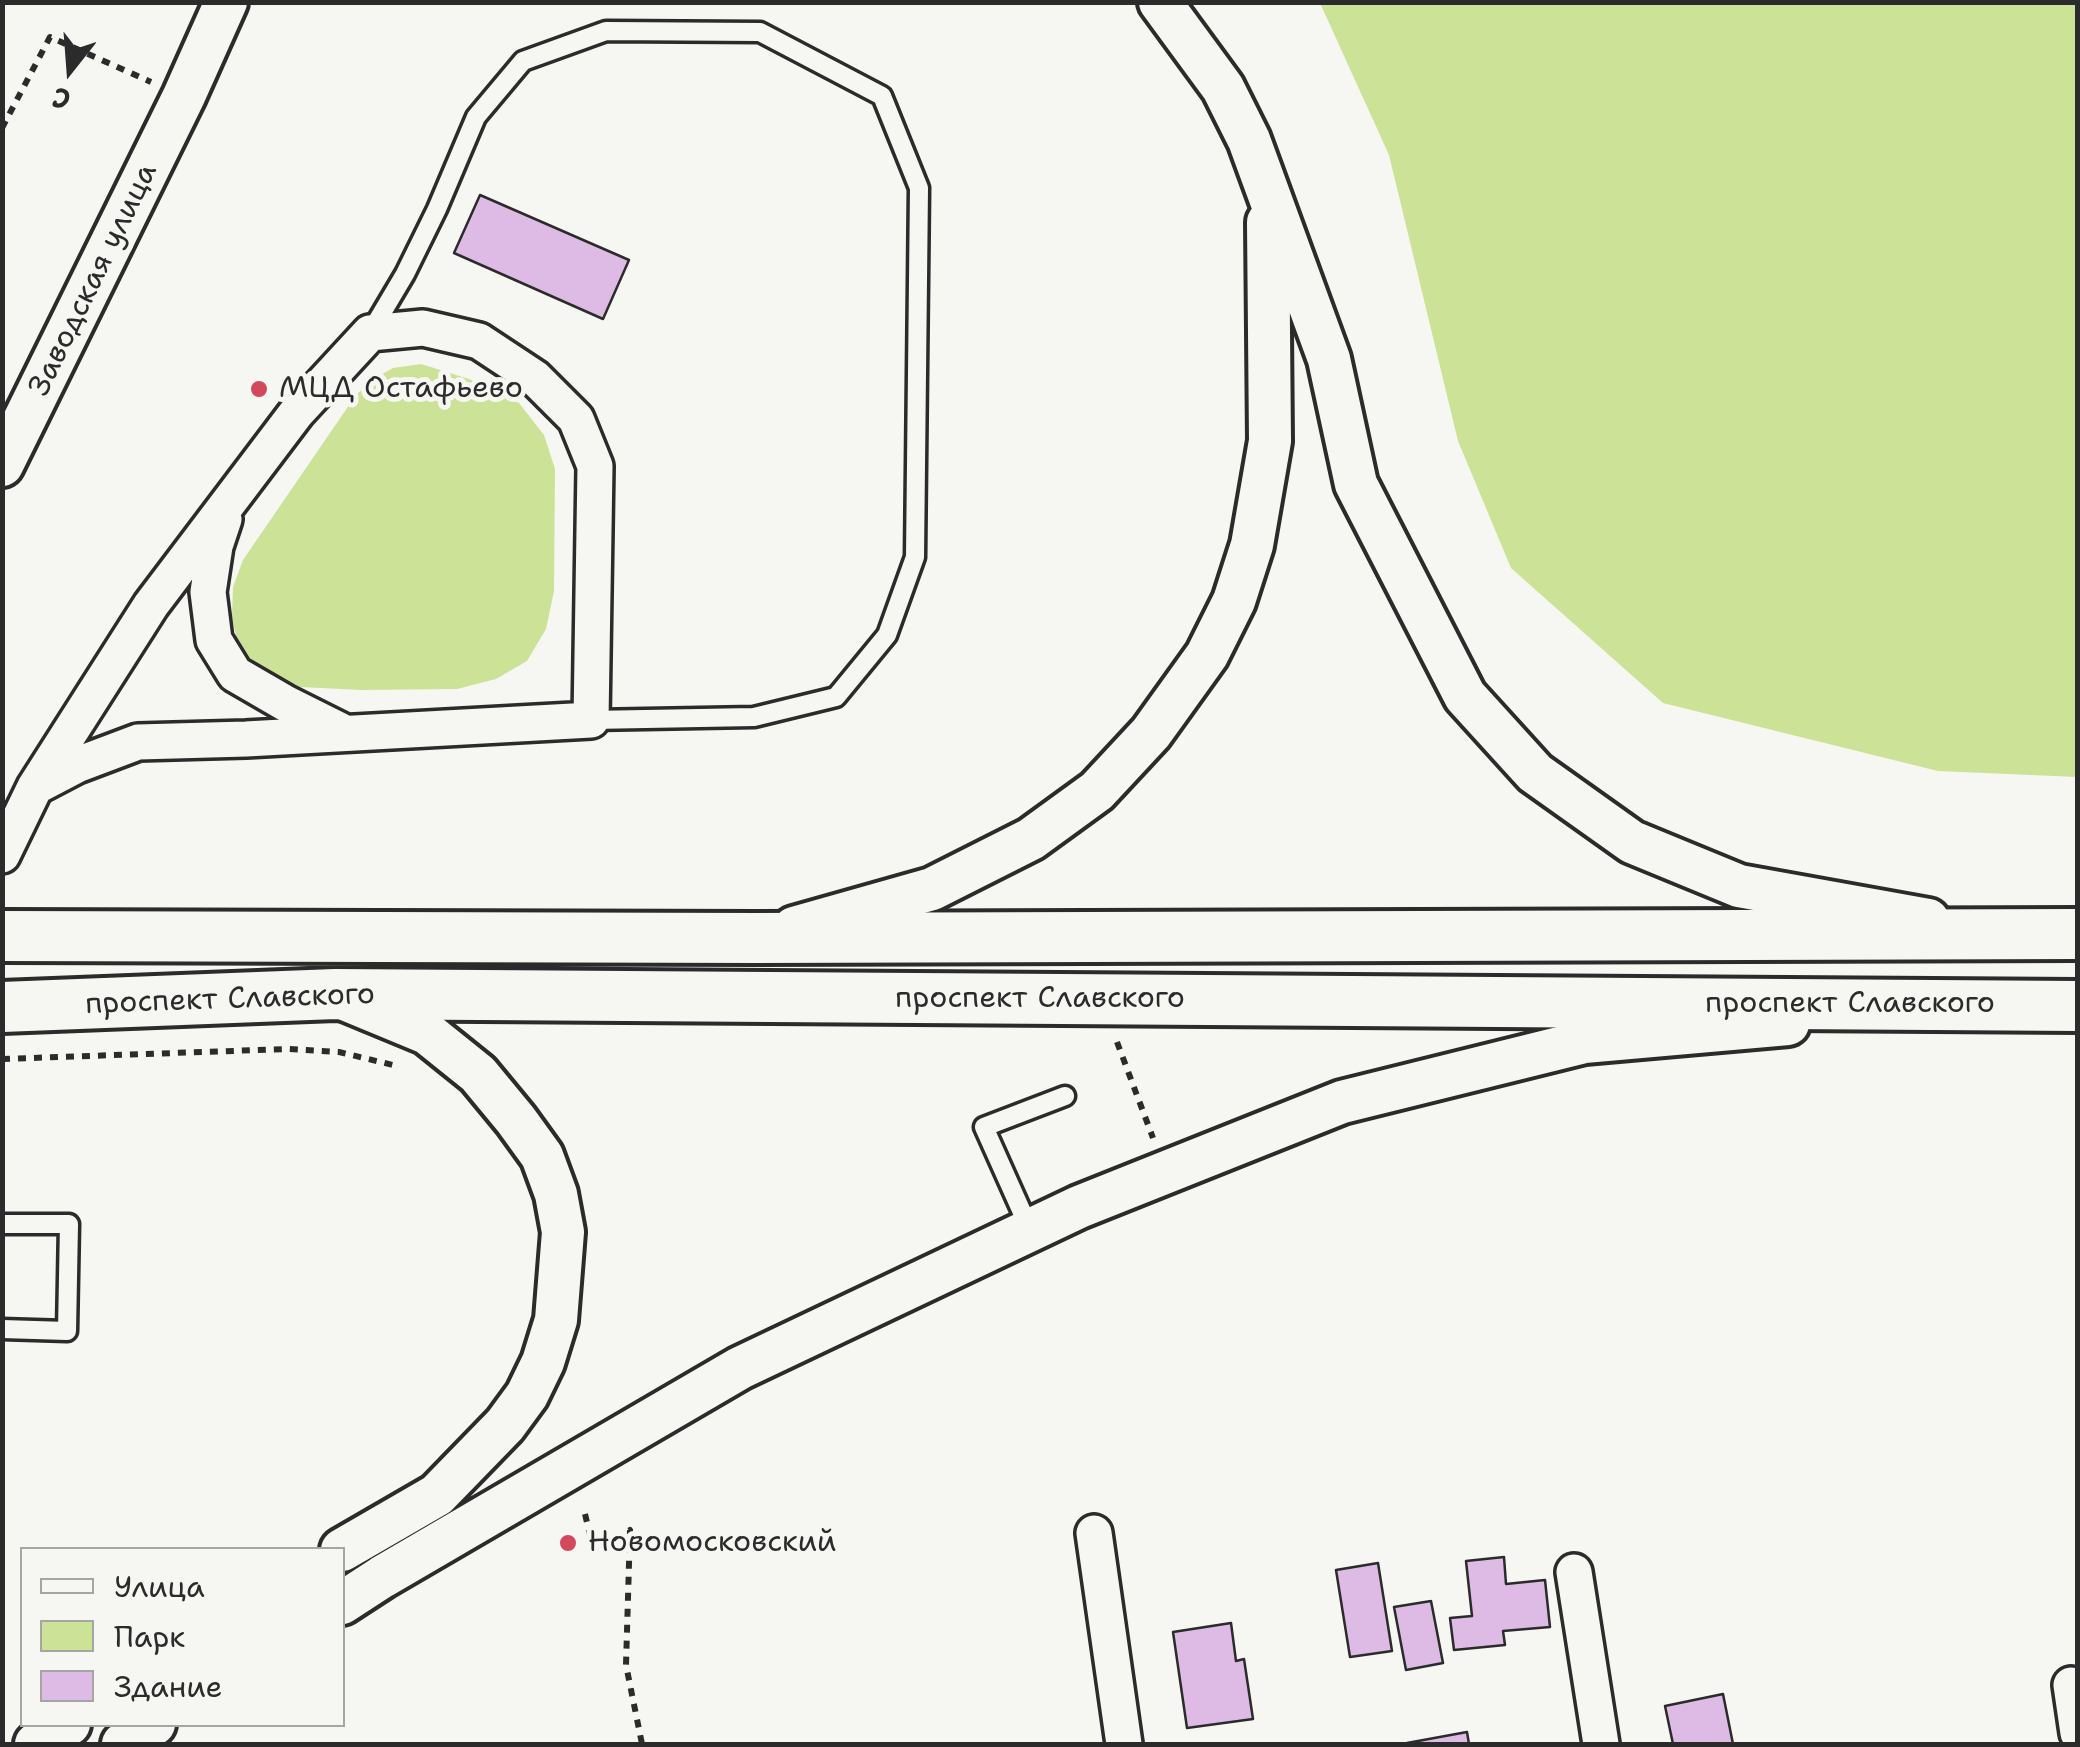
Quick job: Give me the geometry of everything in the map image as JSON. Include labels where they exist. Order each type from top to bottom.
[{"type":"main road","name":"проспект Славского","points":[[2,936],[2078,934]]},
{"type":"main road","name":"проспект Славского","points":[[26,1007],[335,994],[2078,1006]]},
{"type":"street","name":"Заводская улица","points":[[2,465],[168,89],[226,2]]},
{"type":"street","points":[[1160,2],[1222,88],[1249,140],[1329,359],[1356,484],[1465,696],[1534,773],[1632,842],[1739,886],[2001,932]]},
{"type":"street","points":[[758,938],[932,889],[1031,839],[1097,791],[1150,734],[1207,655],[1234,601],[1252,546],[1270,441],[1268,187]]},
{"type":"street","points":[[2,856],[35,787],[150,605],[296,412],[370,333],[423,328],[479,342],[536,378],[576,419],[595,466],[592,720],[138,742],[77,765],[35,787]]},
{"type":"street","points":[[228,504],[215,546],[208,592],[214,640],[235,674],[346,733]]},
{"type":"street","points":[[335,994],[427,1033],[478,1074],[542,1156],[564,1232],[556,1320],[528,1396],[437,1496],[345,1548]]},
{"type":"street","points":[[345,1600],[740,1368],[1079,1207],[1342,1102],[1584,1042],[1994,1006]]},
{"type":"street","points":[[1094,1533],[1124,1744]]},
{"type":"street","points":[[1574,1572],[1601,1744]]},
{"type":"street","points":[[2071,1685],[2078,1732]]},
{"type":"street","points":[[36,1744],[65,1727]]},
{"type":"street","points":[[123,1744],[149,1727]]},
{"type":"lane","points":[[370,333],[438,210],[476,117],[523,61],[606,31],[760,32],[882,96],[919,188],[914,557],[886,634],[836,696],[754,718],[592,720]]},
{"type":"lane","points":[[1030,1230],[984,1126],[1065,1096]]},
{"type":"lane","points":[[2,1224],[69,1224],[67,1331],[2,1329]]},
{"type":"path","points":[[2,128],[50,37],[168,89]]},
{"type":"path","points":[[2,1059],[288,1049],[339,1052],[407,1072]]},
{"type":"path","points":[[585,1514],[594,1552],[630,1530],[626,1665],[642,1744]]},
{"type":"green space","points":[[1320,3],[2077,3],[2077,777],[1938,771],[1663,703],[1511,568],[1458,441],[1389,155]]},
{"type":"green space","points":[[421,364],[469,379],[519,403],[544,435],[555,469],[554,591],[546,629],[527,661],[496,679],[457,689],[300,687],[266,677],[237,642],[232,616],[233,587],[243,560],[356,395],[393,368]]},
{"type":"building","points":[[480,195],[629,260],[603,319],[454,253]]},
{"type":"building","points":[[1504,1557],[1506,1584],[1545,1580],[1550,1627],[1503,1631],[1505,1645],[1454,1650],[1450,1618],[1472,1616],[1466,1561]]},
{"type":"building","points":[[1378,1563],[1392,1651],[1350,1657],[1336,1570]]},
{"type":"building","points":[[1431,1601],[1443,1663],[1406,1670],[1394,1607]]},
{"type":"building","points":[[1231,1623],[1236,1661],[1244,1659],[1253,1719],[1187,1728],[1173,1632]]},
{"type":"building","points":[[1723,1694],[1733,1744],[1673,1744],[1665,1706]]},
{"type":"building","points":[[1467,1732],[1469,1744],[1407,1744],[1407,1743]]},
{"type":"place","name":"МЦД Остафьево","points":[[259,389]]},
{"type":"place","name":"Новомосковский","points":[[568,1543]]}]
